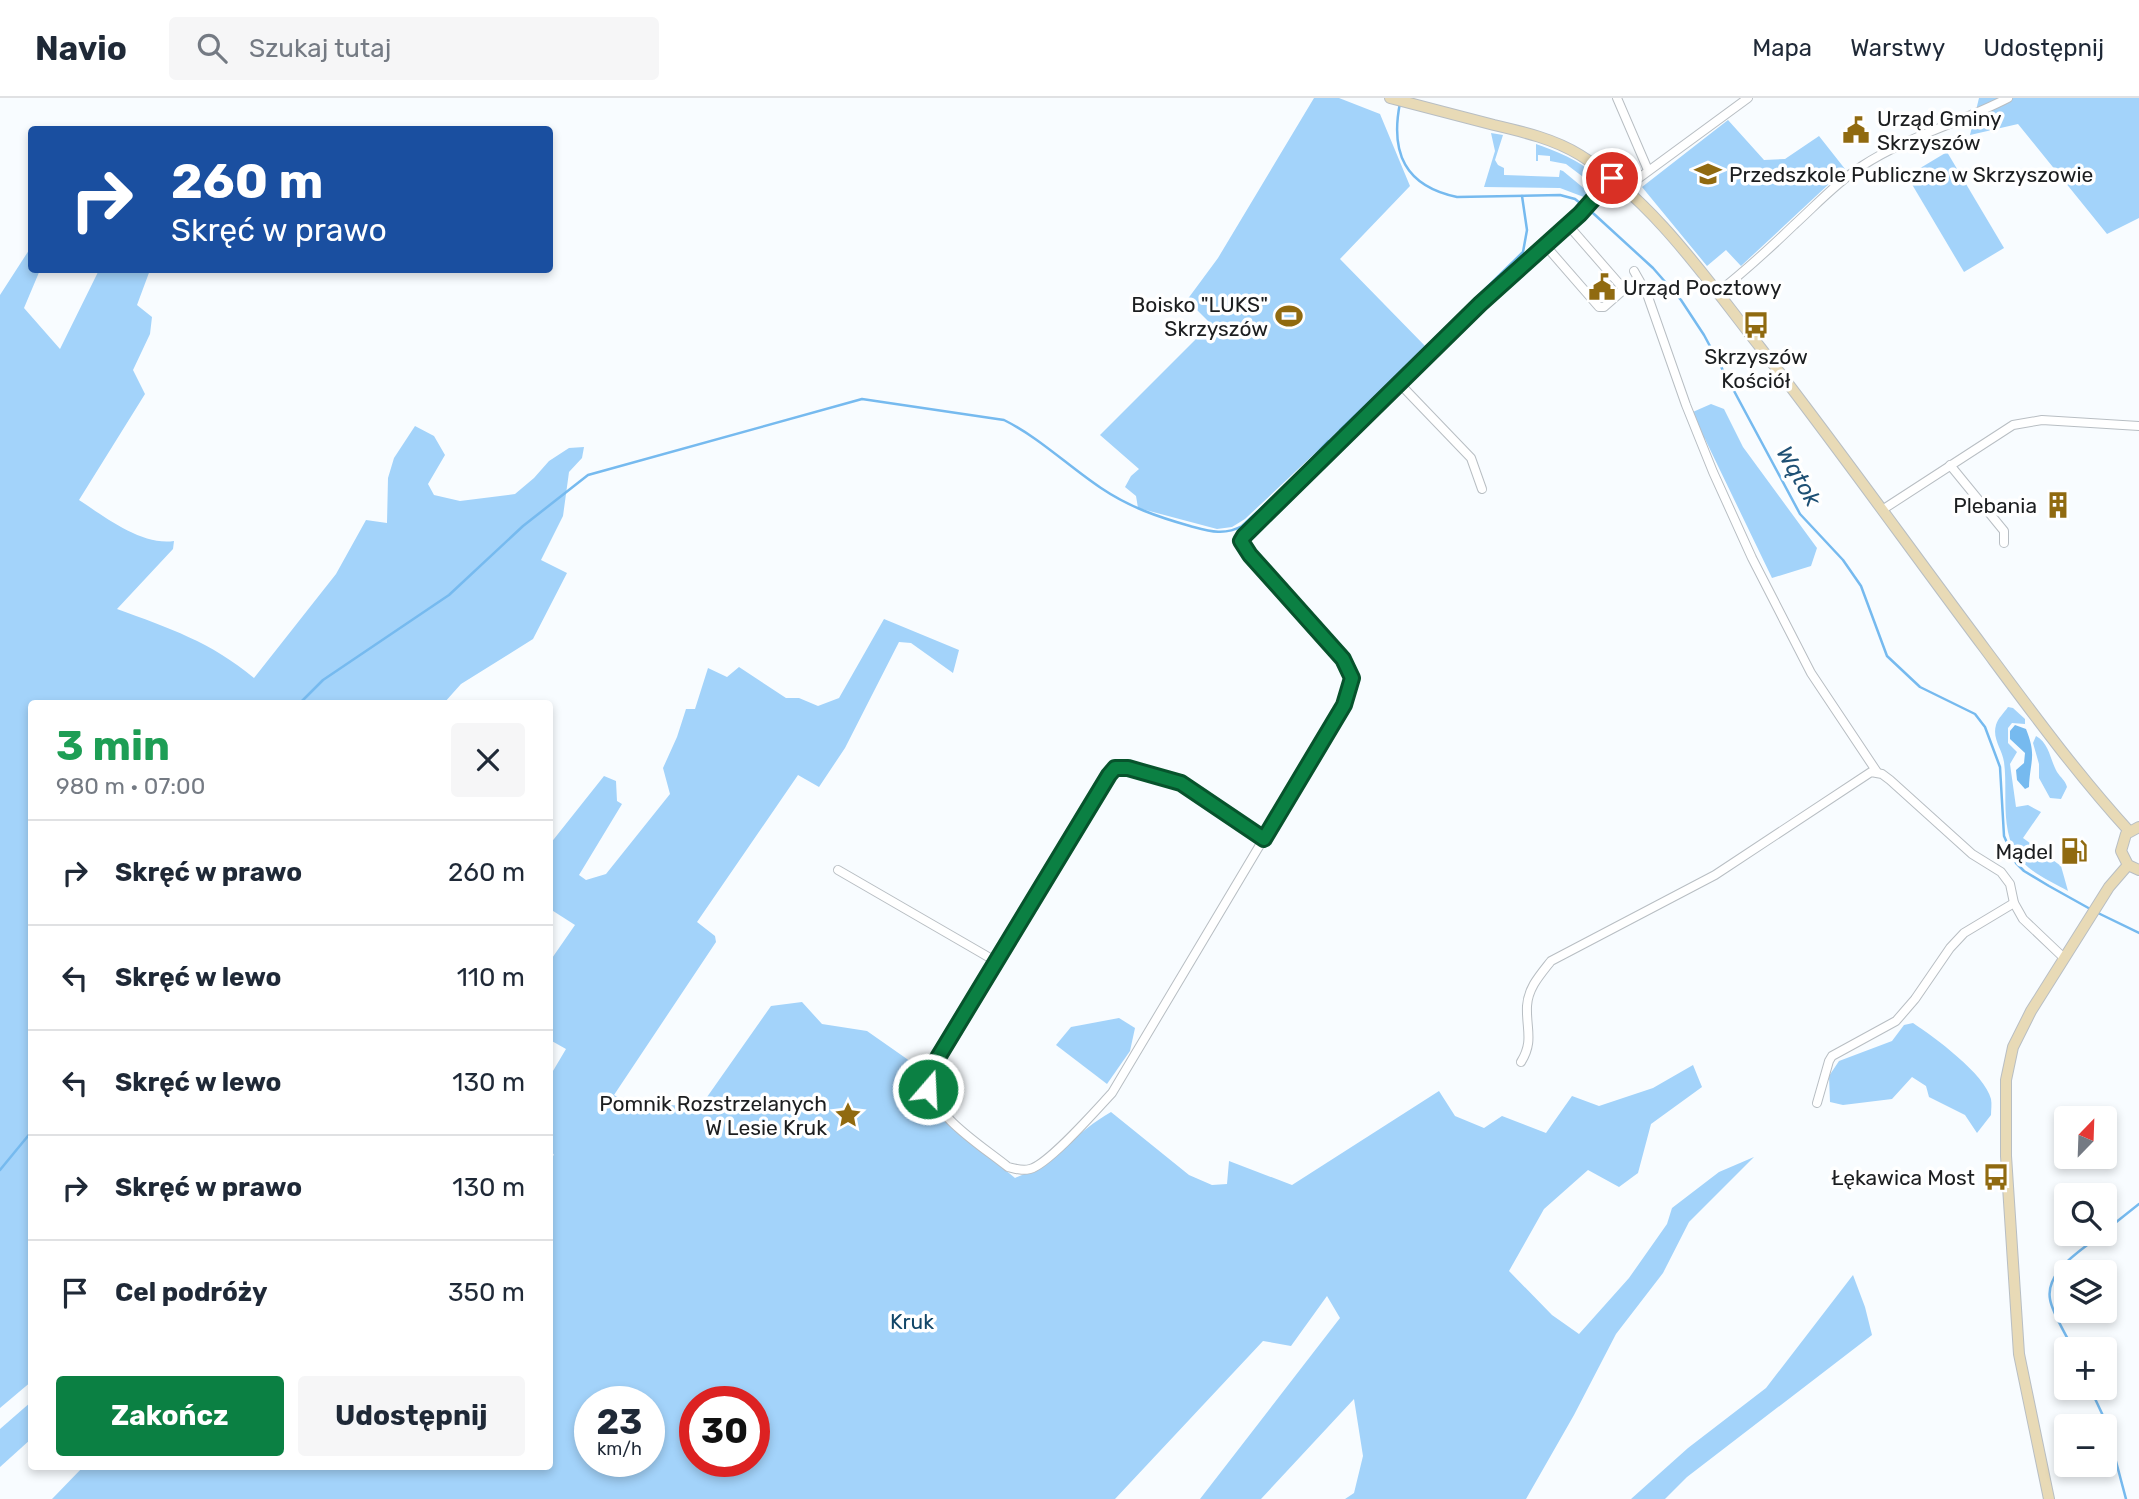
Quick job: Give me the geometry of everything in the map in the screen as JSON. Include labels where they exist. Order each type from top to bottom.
[{"type":"street","points":[[1390,98],[1547,139],[1580,155],[1612,178],[1665,230],[1717,293],[2017,692],[2086,780],[2134,829],[2121,845],[2122,857],[2128,865],[2139,870]]},
{"type":"street","points":[[1617,98],[1648,170]]},
{"type":"street","points":[[1625,189],[1748,98]]},
{"type":"street","points":[[1717,293],[1737,278],[1833,188],[1863,166],[1898,145],[1975,116],[2008,98]]},
{"type":"street","points":[[1264,839],[1181,783],[1128,768],[1115,768],[925,1079],[934,1101],[953,1122],[1008,1167],[1018,1170],[1032,1169],[1068,1139],[1112,1093],[1264,839],[1344,705],[1352,678],[1343,659],[1255,561],[1241,541],[1257,522],[1480,304],[1580,214],[1612,178]]},
{"type":"street","points":[[1545,245],[1599,307],[1604,307],[1620,293],[1622,287],[1568,225]]},
{"type":"street","points":[[1634,271],[1647,294],[1713,472],[1752,558],[1811,673],[1877,772],[1890,780],[1972,853],[2001,872],[2010,884],[2014,904],[2030,927],[2064,958]]},
{"type":"street","points":[[1399,383],[1471,458],[1482,489]]},
{"type":"street","points":[[1882,510],[2013,425],[2042,420],[2139,426]]},
{"type":"street","points":[[1950,465],[2004,531],[2004,543]]},
{"type":"street","points":[[1521,1062],[1530,1043],[1527,1006],[1531,991],[1550,961],[1716,874],[1866,774],[1877,772]]},
{"type":"street","points":[[2049,1499],[2019,1354],[2006,1156],[2006,1080],[2018,1034],[2102,897],[2128,865]]},
{"type":"street","points":[[838,870],[998,962]]},
{"type":"street","points":[[1818,1103],[1832,1056],[1896,1021],[1964,933],[2014,904]]},
{"type":"green space","points":[[1314,98],[1339,98],[1380,114],[1410,186],[1340,259],[1427,348],[1245,519],[1232,527],[1217,529],[1138,508],[1136,496],[1125,487],[1139,469],[1100,435],[1211,324],[1187,300],[1218,258]]},
{"type":"green space","points":[[1979,98],[2139,98],[2139,218],[2107,234],[2018,124],[1970,135]]},
{"type":"green space","points":[[1728,120],[1764,160],[1785,159],[1819,136],[1845,169],[1741,266],[1726,250],[1707,266],[1642,187]]},
{"type":"green space","points":[[1491,133],[1503,135],[1495,160],[1504,168],[1504,175],[1559,177],[1560,170],[1592,195],[1589,199],[1560,188],[1484,187],[1495,151]]},
{"type":"green space","points":[[1536,144],[1582,165],[1595,175],[1595,186],[1566,164],[1550,161],[1550,156],[1538,155],[1536,161]]},
{"type":"green space","points":[[1947,152],[2004,248],[1964,272],[1907,176]]},
{"type":"green space","points":[[28,252],[28,273],[39,273],[24,308],[60,349],[98,273],[149,273],[137,305],[152,317],[150,334],[133,370],[145,394],[79,500],[137,535],[174,541],[173,549],[117,609],[205,645],[254,678],[336,574],[366,520],[387,523],[388,478],[394,458],[415,426],[434,436],[445,455],[428,484],[434,495],[460,501],[515,494],[549,461],[569,448],[584,447],[582,458],[569,472],[563,516],[541,560],[567,573],[533,639],[461,684],[447,700],[28,700],[28,1384],[0,1408],[0,295]]},
{"type":"green space","points":[[1711,404],[1724,409],[1743,447],[1817,548],[1811,566],[1772,578],[1705,439],[1691,426],[1686,415]]},
{"type":"green space","name":"Kruk","points":[[884,619],[959,650],[953,673],[911,643],[899,642],[845,748],[819,787],[798,775],[697,922],[715,936],[716,942],[614,1095],[626,1102],[700,1107],[771,1006],[802,1002],[822,1024],[867,1031],[917,1066],[943,1119],[1015,1178],[1053,1156],[1111,1112],[1189,1175],[1212,1185],[1227,1184],[1229,1161],[1292,1185],[1439,1091],[1455,1116],[1484,1128],[1502,1116],[1546,1133],[1572,1096],[1599,1106],[1653,1088],[1693,1065],[1702,1087],[1651,1124],[1638,1173],[1619,1187],[1588,1170],[1544,1209],[1509,1271],[1552,1315],[1579,1334],[1629,1278],[1667,1224],[1672,1208],[1719,1172],[1754,1157],[1689,1222],[1663,1273],[1616,1334],[1526,1499],[1345,1499],[1354,1493],[1363,1456],[1354,1399],[1261,1499],[1200,1499],[1340,1318],[1327,1296],[1291,1346],[1263,1341],[1115,1499],[52,1499],[80,1470],[553,1470],[553,1071],[566,1049],[553,1042],[553,957],[575,925],[553,911],[553,840],[604,776],[616,781],[617,801],[622,804],[579,875],[586,880],[606,874],[670,794],[663,768],[686,709],[695,709],[708,668],[727,677],[739,667],[786,698],[799,698],[818,706],[839,698]]},
{"type":"green space","points":[[2008,707],[2025,719],[2025,724],[2012,723],[2008,728],[2008,743],[2017,752],[2010,764],[2016,807],[2028,805],[2041,812],[2023,838],[2061,866],[2068,891],[2026,866],[2011,843],[2006,820],[2004,762],[1995,730],[1998,720]]},
{"type":"green space","points":[[2036,736],[2044,743],[2067,787],[2061,799],[2050,798],[2039,778],[2039,764],[2033,743]]},
{"type":"green space","points":[[1119,1018],[1135,1028],[1130,1051],[1107,1084],[1056,1045],[1071,1027]]},
{"type":"green space","points":[[1913,1023],[1958,1057],[1987,1089],[1991,1099],[1991,1115],[1977,1133],[1965,1115],[1929,1097],[1926,1086],[1912,1077],[1892,1099],[1843,1105],[1830,1102],[1829,1076],[1839,1061],[1892,1041],[1904,1025]]},
{"type":"green space","points":[[1853,1275],[1872,1335],[1687,1477],[1665,1499],[1631,1499],[1688,1448],[1766,1388]]},
{"type":"green space","points":[[28,1405],[28,1442],[0,1467],[0,1429]]},
{"type":"shaded area","points":[[2015,725],[2026,729],[2031,746],[2029,787],[2025,789],[2017,780],[2016,770],[2024,763],[2025,753],[2010,739],[2010,731]]},
{"type":"waterway","name":"Wątok","points":[[1400,103],[1397,121],[1400,152],[1413,176],[1425,185],[1457,197],[1560,195],[1575,199],[1653,268],[1681,300],[1704,335],[1800,514],[1843,560],[1861,586],[1887,656],[1920,687],[1975,714],[1985,727],[2000,767],[2004,836],[2016,863],[2024,871],[2092,910]]},
{"type":"waterway","points":[[1426,347],[1523,252],[1527,230],[1522,196]]},
{"type":"waterway","points":[[1340,430],[1415,359]]},
{"type":"waterway","points":[[303,700],[323,680],[449,595],[523,526],[588,475],[862,399],[1004,420],[1030,435],[1089,480],[1122,501],[1167,519],[1216,532],[1242,526],[1294,478],[1328,441]]},
{"type":"waterway","name":"Wątok","points":[[2098,913],[2139,933]]},
{"type":"waterway","points":[[0,1170],[28,1136]]},
{"type":"waterway","points":[[2117,1221],[2139,1204]]},
{"type":"waterway","points":[[2067,1337],[2054,1311],[2050,1289],[2059,1270],[2086,1246]]},
{"type":"waterway","points":[[2096,1400],[2105,1420],[2126,1499]]},
{"type":"place","name":"Urząd Gminy Skrzyszów","points":[[1856,130]]},
{"type":"place","name":"Przedszkole Publiczne w Skrzyszowie","points":[[1708,174]]},
{"type":"place","name":"Urząd Pocztowy","points":[[1602,287]]},
{"type":"place","name":"Boisko \"LUKS\" Skrzyszów","points":[[1289,316]]},
{"type":"place","name":"Skrzyszów Kościół","points":[[1756,325]]},
{"type":"place","name":"Plebania","points":[[2058,505]]},
{"type":"place","name":"Mądel","points":[[2074,851]]},
{"type":"place","name":"Pomnik Rozstrzelanych W Lesie Kruk","points":[[848,1115]]},
{"type":"place","name":"Łękawica Most","points":[[1996,1177]]},
{"type":"route","points":[[928,1089],[925,1079],[1115,768],[1121,766],[1181,783],[1264,839],[1344,705],[1352,678],[1343,659],[1255,561],[1241,541],[1480,304],[1580,214],[1612,178]]}]
